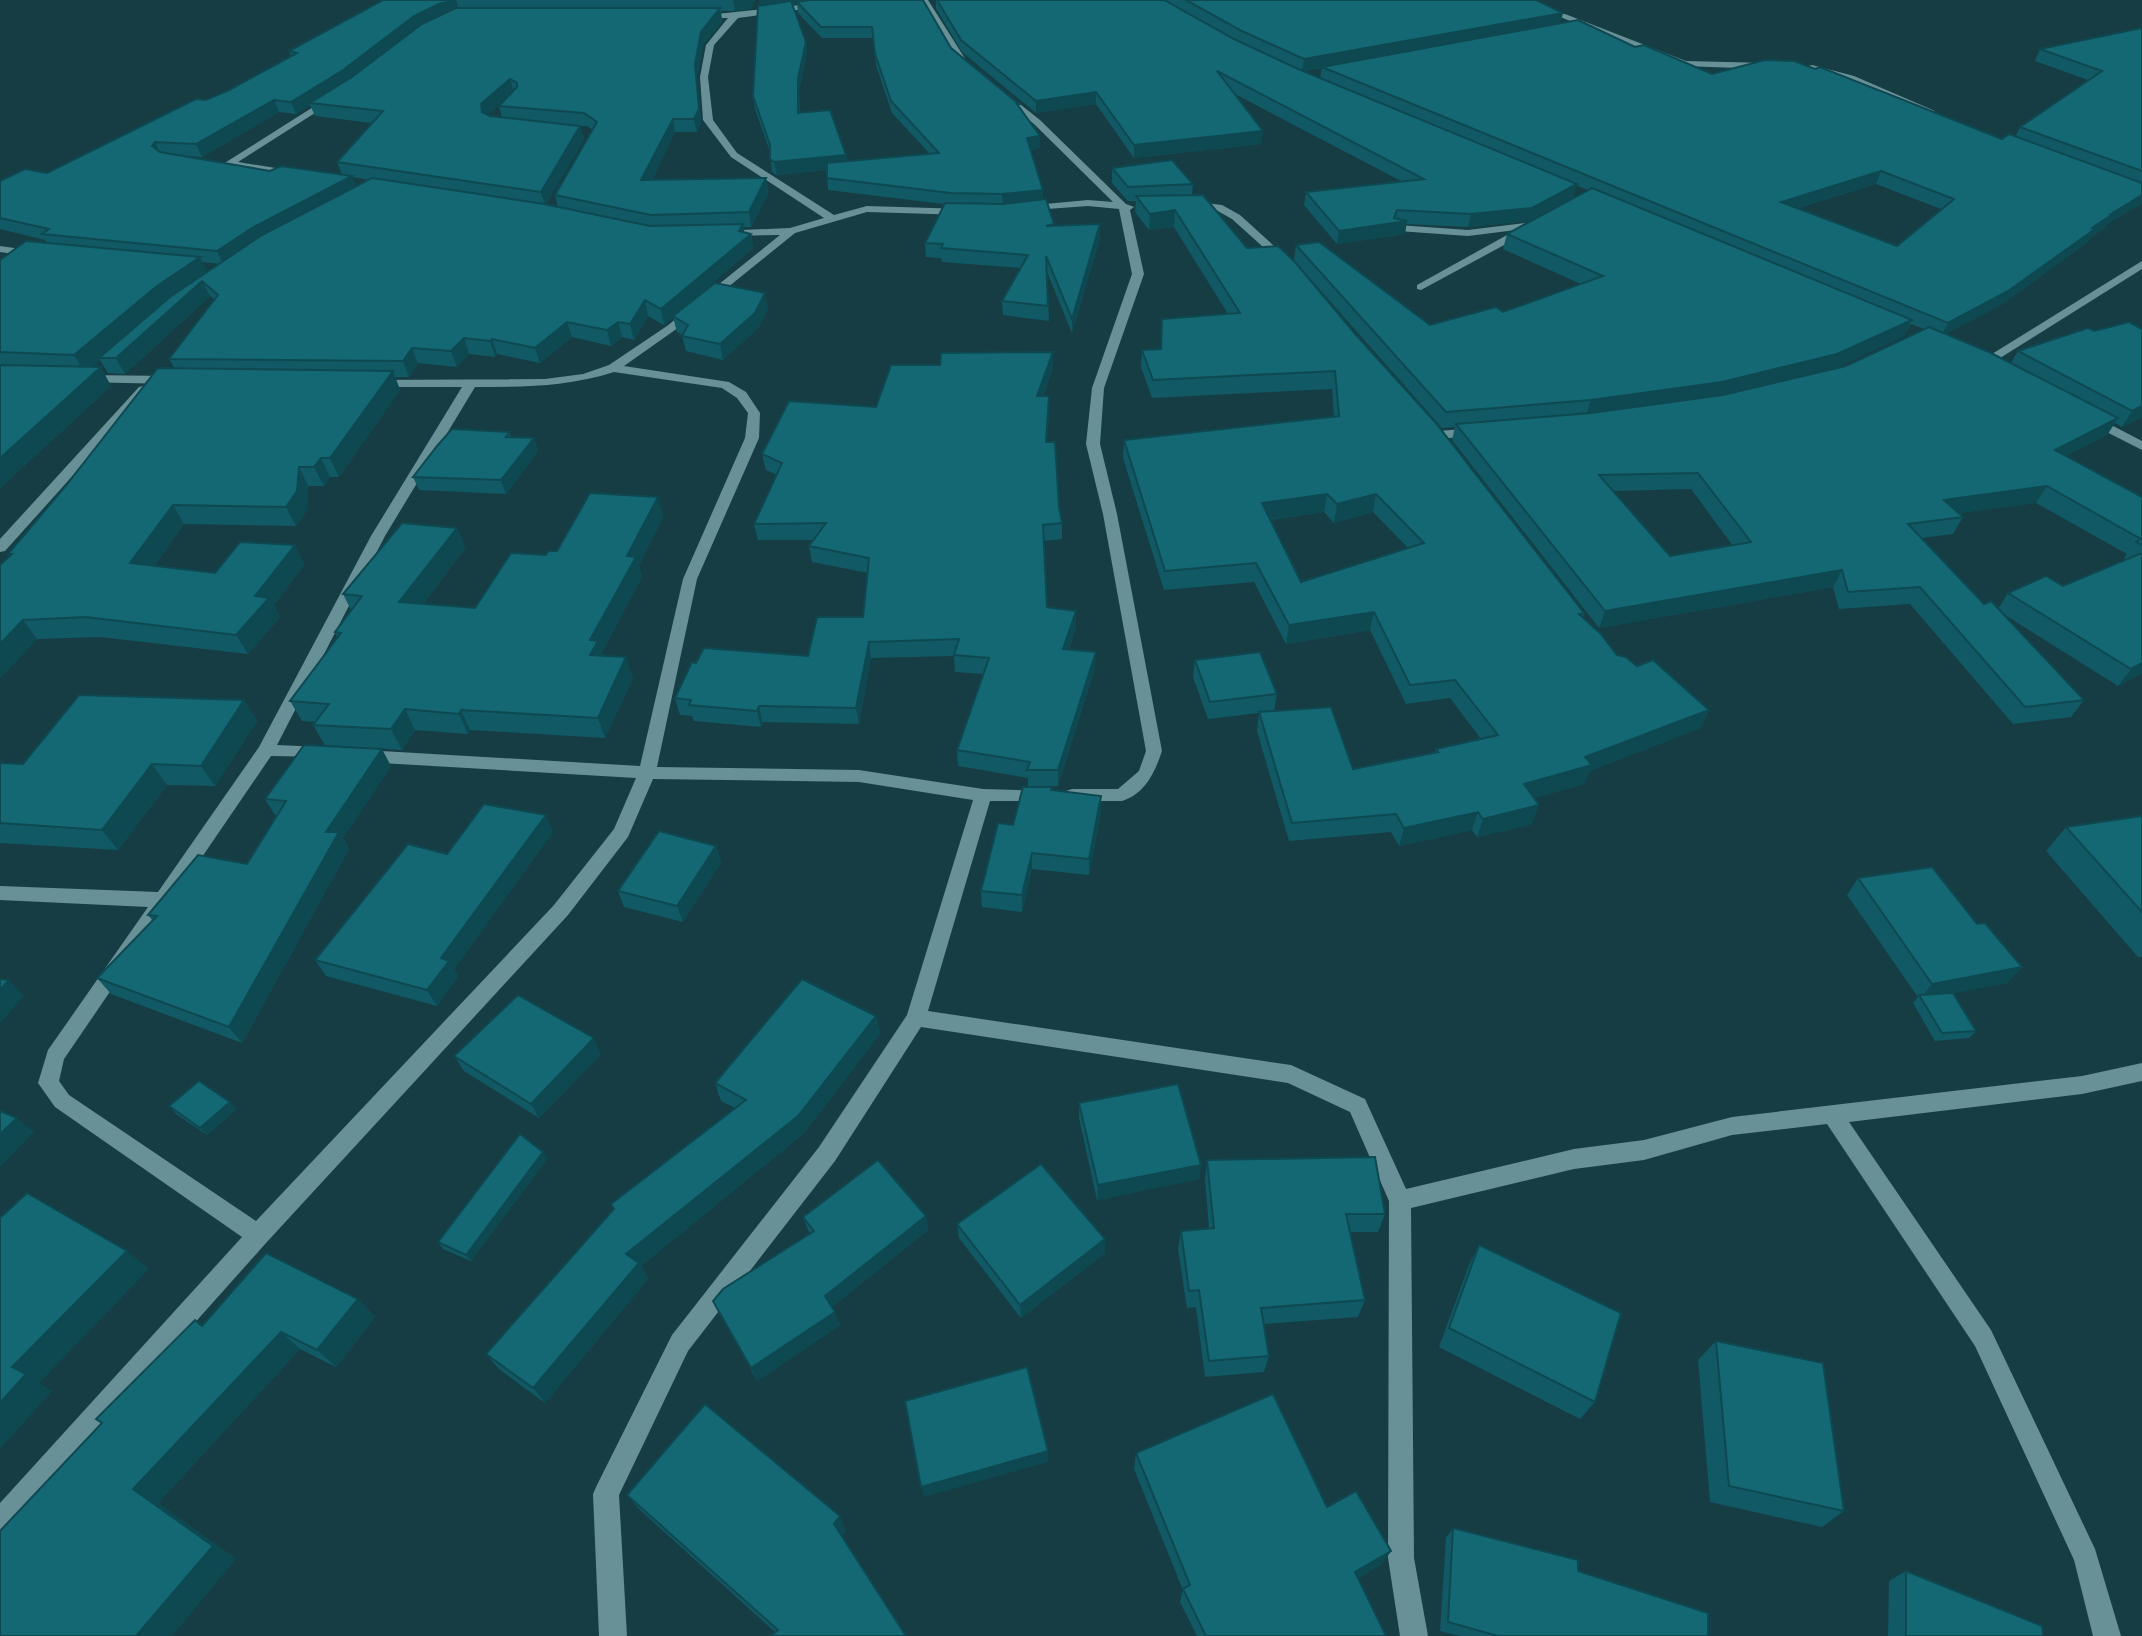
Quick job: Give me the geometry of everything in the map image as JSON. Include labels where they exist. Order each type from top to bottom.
[{"type":"street","points":[[696,16],[735,16],[867,0]]},
{"type":"street","points":[[1522,0],[1686,64],[1775,66]]},
{"type":"street","points":[[923,2],[940,2]]},
{"type":"street","points":[[923,2],[957,56],[976,72]]},
{"type":"street","points":[[735,16],[710,45],[704,77],[708,120],[734,155],[831,218]]},
{"type":"street","points":[[1570,27],[1583,25]]},
{"type":"street","points":[[1803,67],[1851,78],[1940,116]]},
{"type":"street","points":[[266,750],[647,773],[859,776],[983,795],[1122,795],[1146,774],[1154,751],[1110,514],[1093,444],[1098,388],[1138,274],[1130,207],[1037,122],[995,89]]},
{"type":"street","points":[[228,164],[340,93]]},
{"type":"street","points":[[215,163],[308,177]]},
{"type":"street","points":[[1014,211],[1088,203],[1130,207]]},
{"type":"street","points":[[1175,204],[1218,207],[1236,217],[1299,275]]},
{"type":"street","points":[[709,233],[791,231],[867,209],[976,212]]},
{"type":"street","points":[[1398,228],[1468,233],[1532,226],[1421,288]]},
{"type":"street","points":[[360,383],[545,383],[585,377],[613,368],[671,328],[791,231]]},
{"type":"street","points":[[0,249],[47,255]]},
{"type":"street","points":[[1986,362],[2142,264]]},
{"type":"street","points":[[1973,357],[1997,369]]},
{"type":"street","points":[[0,1522],[258,1235],[561,911],[622,832],[647,773],[691,579],[752,438],[754,413],[742,395],[725,385],[613,368]]},
{"type":"street","points":[[88,376],[180,381]]},
{"type":"street","points":[[0,548],[152,380]]},
{"type":"street","points":[[258,1235],[62,1101],[48,1083],[55,1056],[266,750],[378,536],[470,384]]},
{"type":"street","points":[[2082,414],[2142,446]]},
{"type":"street","points":[[1437,436],[1492,431]]},
{"type":"street","points":[[613,1636],[606,1494],[680,1343],[827,1154],[916,1018],[983,795]]},
{"type":"street","points":[[0,893],[164,900]]},
{"type":"street","points":[[916,1018],[1291,1074],[1358,1106],[1400,1201],[1401,1558],[1413,1636]]},
{"type":"street","points":[[1400,1201],[1574,1159],[1644,1150],[1732,1126],[2082,1084],[2142,1072]]},
{"type":"street","points":[[1833,1115],[1983,1338],[2086,1558],[2108,1636]]},
{"type":"building","points":[[383,0],[455,0],[414,16],[343,70],[291,102],[274,100],[196,144],[155,142],[152,146],[160,152],[270,171],[281,166],[352,176],[252,228],[217,251],[42,234],[49,229],[0,218],[0,181],[25,169],[47,173],[196,99],[206,100],[229,90],[297,53],[289,51]]},
{"type":"building","points":[[923,0],[951,48],[1019,104],[1040,136],[1027,138],[1043,190],[1002,194],[951,193],[827,178],[827,163],[939,153],[891,101],[875,54],[872,27],[821,27],[797,2]]},
{"type":"building","points":[[937,0],[1164,0],[1234,39],[1298,69],[1577,184],[1532,208],[1471,214],[1397,210],[1394,218],[1407,221],[1339,231],[1306,192],[1424,179],[1217,71],[1263,131],[1134,145],[1096,92],[1036,101],[961,40]]},
{"type":"building","points":[[1186,0],[1536,0],[1563,13],[1304,59],[1242,31]]},
{"type":"building","points":[[791,1],[806,42],[798,78],[798,113],[830,110],[846,155],[774,162],[770,159],[770,145],[753,96],[758,6]]},
{"type":"building","points":[[456,8],[720,8],[701,32],[695,64],[699,109],[694,119],[673,119],[641,180],[766,178],[749,212],[651,215],[555,195],[597,122],[584,113],[499,106],[517,87],[517,83],[510,79],[481,104],[482,112],[490,116],[580,126],[541,192],[337,162],[383,111],[310,103],[352,77],[422,24]]},
{"type":"building","points":[[1578,20],[1635,47],[1644,45],[1712,74],[1765,60],[1794,61],[1815,69],[1820,67],[2002,139],[2009,134],[2142,183],[2142,195],[2111,214],[2092,228],[2095,229],[2008,291],[1948,323],[1322,67]],"holes":[[[1881,171],[1954,199],[1897,246],[1781,202]]]},
{"type":"building","points":[[2142,28],[2142,171],[2020,127],[2102,71],[2040,49]]},
{"type":"building","points":[[1172,160],[1193,184],[1128,187],[1112,168]]},
{"type":"building","points":[[372,178],[544,204],[650,226],[743,224],[739,231],[751,234],[661,309],[645,300],[630,324],[618,322],[607,330],[567,322],[535,348],[492,339],[464,338],[451,351],[412,348],[403,361],[169,359],[218,295],[202,281],[116,358],[99,358],[170,297],[262,235]]},
{"type":"building","points":[[1592,188],[1912,320],[1837,354],[1722,382],[1591,400],[1446,412],[1296,245],[1319,242],[1430,325],[1496,307],[1503,312],[1603,276],[1507,234]]},
{"type":"building","points":[[1203,195],[1247,248],[1278,246],[1435,422],[1584,613],[1579,614],[1601,634],[1617,655],[1626,657],[1637,666],[1653,660],[1709,710],[1585,757],[1592,765],[1524,784],[1539,805],[1483,819],[1478,812],[1404,828],[1396,814],[1292,823],[1259,712],[1331,707],[1353,769],[1438,752],[1436,749],[1498,735],[1455,680],[1410,685],[1374,612],[1289,625],[1256,563],[1165,571],[1124,440],[1339,416],[1335,371],[1153,380],[1142,350],[1161,349],[1162,319],[1240,313],[1175,210],[1150,214],[1136,196]],"holes":[[[1327,494],[1337,504],[1376,494],[1424,543],[1301,582],[1262,503]]]},
{"type":"building","points":[[1046,199],[1054,224],[1046,226],[1100,224],[1072,319],[1046,256],[1048,306],[1002,301],[1028,255],[941,248],[943,244],[925,243],[945,203],[1002,204]]},
{"type":"building","points":[[26,241],[200,257],[157,286],[74,355],[0,352],[0,260]]},
{"type":"building","points":[[715,283],[765,293],[755,313],[720,344],[682,336],[688,325],[673,316]]},
{"type":"building","points":[[2129,322],[2142,329],[2142,406],[2132,411],[2018,351],[2088,328],[2094,331]]},
{"type":"building","points":[[1929,327],[1989,352],[2118,418],[2055,450],[2142,497],[2142,545],[2136,542],[2141,539],[2047,486],[1944,500],[1963,517],[1908,524],[1984,604],[1991,601],[2084,700],[2025,707],[1920,587],[1848,592],[1842,570],[1605,611],[1456,424],[1591,413],[1723,395],[1846,366]],"holes":[[[1698,473],[1751,542],[1670,556],[1599,475]]]},
{"type":"building","points":[[1053,352],[1037,396],[1049,396],[1046,442],[1055,442],[1062,523],[1043,525],[1047,607],[1076,611],[1063,649],[1096,652],[1058,770],[1027,770],[1030,762],[957,750],[989,658],[954,655],[959,639],[869,642],[856,708],[759,706],[757,711],[689,705],[691,700],[675,698],[692,662],[696,663],[704,648],[808,656],[817,617],[863,617],[869,558],[809,546],[826,523],[754,524],[782,463],[762,454],[789,401],[876,407],[891,365],[940,365],[941,353]]},
{"type":"building","points":[[0,365],[101,367],[0,458]]},
{"type":"building","points":[[158,368],[393,371],[330,458],[321,458],[314,467],[299,467],[297,491],[286,507],[173,505],[130,563],[215,573],[240,542],[295,545],[255,596],[269,598],[236,635],[86,617],[23,620],[0,644],[0,565],[12,554],[8,554],[64,488]]},
{"type":"building","points":[[452,429],[509,432],[506,437],[534,438],[501,480],[413,477]]},
{"type":"building","points":[[590,493],[658,497],[627,556],[636,557],[590,640],[598,641],[590,655],[626,657],[598,718],[461,710],[459,714],[405,709],[391,729],[313,725],[329,704],[290,701],[341,633],[335,632],[362,596],[343,594],[402,523],[457,528],[399,602],[475,608],[511,553],[546,555],[548,551],[557,551]]},
{"type":"building","points":[[2142,553],[2142,663],[2131,669],[2008,593],[2046,576],[2063,586]]},
{"type":"building","points":[[1260,652],[1277,694],[1210,702],[1195,660]]},
{"type":"building","points":[[79,695],[244,700],[201,766],[152,764],[102,830],[0,823],[0,763],[23,764]]},
{"type":"building","points":[[304,745],[382,749],[326,832],[339,832],[229,1027],[97,978],[157,916],[148,915],[198,855],[247,864],[286,801],[265,799]]},
{"type":"building","points":[[1023,787],[1052,787],[1051,790],[1101,796],[1089,859],[1032,853],[1022,895],[981,891],[998,823],[1013,825]]},
{"type":"building","points":[[484,804],[546,815],[441,958],[449,961],[427,990],[315,960],[408,844],[447,854]]},
{"type":"building","points":[[2142,816],[2142,912],[2066,827]]},
{"type":"building","points":[[659,831],[716,846],[677,906],[618,891]]},
{"type":"building","points":[[1932,867],[1977,924],[1985,923],[2022,967],[1932,984],[1858,878]]},
{"type":"building","points":[[0,979],[9,980],[0,990]]},
{"type":"building","points":[[802,979],[876,1016],[798,1116],[626,1254],[639,1263],[533,1388],[486,1354],[614,1209],[611,1204],[746,1100],[715,1083]]},
{"type":"building","points":[[1953,993],[1976,1031],[1942,1033],[1919,995]]},
{"type":"building","points":[[518,995],[594,1038],[531,1104],[454,1056]]},
{"type":"building","points":[[199,1081],[230,1102],[200,1128],[169,1106]]},
{"type":"building","points":[[1178,1084],[1201,1165],[1098,1185],[1079,1103]]},
{"type":"building","points":[[0,1111],[17,1118],[0,1134]]},
{"type":"building","points":[[520,1134],[543,1152],[466,1255],[438,1242]]},
{"type":"building","points":[[1375,1157],[1385,1214],[1346,1214],[1365,1300],[1261,1308],[1269,1356],[1209,1361],[1199,1290],[1189,1291],[1181,1231],[1214,1228],[1207,1160]]},
{"type":"building","points":[[878,1160],[926,1216],[825,1296],[835,1312],[751,1368],[713,1301],[723,1289],[814,1231],[803,1217]]},
{"type":"building","points":[[1041,1164],[1105,1239],[1020,1305],[957,1224]]},
{"type":"building","points":[[27,1193],[127,1251],[12,1367],[26,1374],[0,1403],[0,1218]]},
{"type":"building","points":[[1479,1245],[1621,1313],[1595,1402],[1449,1328]]},
{"type":"building","points":[[266,1253],[358,1299],[317,1350],[281,1332],[133,1489],[213,1546],[136,1636],[0,1636],[0,1531],[102,1423],[96,1419],[195,1320],[202,1326]]},
{"type":"building","points":[[1716,1341],[1823,1363],[1844,1511],[1729,1486]]},
{"type":"building","points":[[1027,1367],[1048,1451],[921,1487],[905,1401]]},
{"type":"building","points":[[1273,1394],[1327,1507],[1356,1491],[1391,1551],[1355,1572],[1386,1636],[1206,1636],[1183,1589],[1190,1585],[1136,1453]]},
{"type":"building","points":[[705,1404],[840,1516],[834,1524],[906,1636],[771,1636],[778,1630],[627,1495]]},
{"type":"building","points":[[1453,1528],[1578,1560],[1578,1571],[1708,1613],[1708,1636],[1498,1636],[1448,1622]]},
{"type":"building","points":[[1906,1571],[2042,1626],[2043,1636],[1906,1636]]}]
